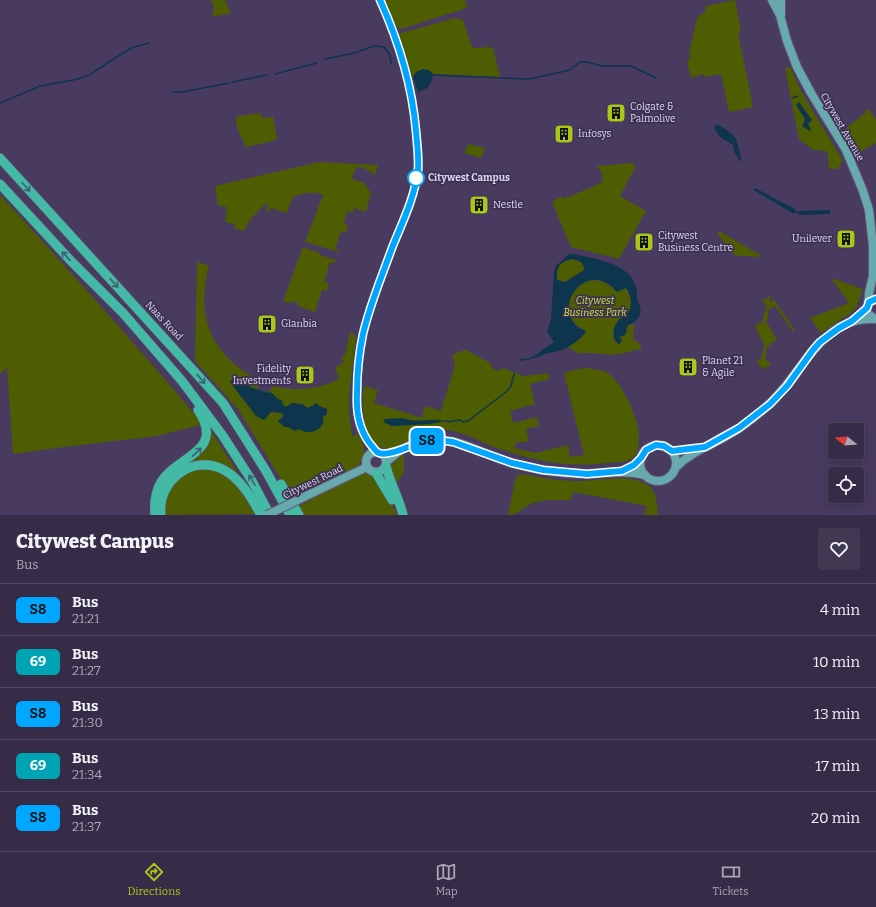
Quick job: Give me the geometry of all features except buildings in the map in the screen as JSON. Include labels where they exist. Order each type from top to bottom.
[{"type":"highway","name":"Naas Road","points":[[0,158],[223,403],[266,471],[290,515]]},
{"type":"highway","points":[[0,184],[71,261],[122,313],[182,381],[223,436],[252,481],[269,515]]},
{"type":"highway","points":[[122,313],[193,403],[202,416],[207,433],[205,441],[198,452],[167,474],[155,498],[155,515]]},
{"type":"highway","points":[[223,403],[240,422],[272,469],[299,515]]},
{"type":"highway","points":[[385,460],[389,478],[401,506],[403,515]]},
{"type":"highway","points":[[161,515],[162,498],[165,488],[173,478],[181,471],[190,467],[208,465],[224,470],[237,480],[254,502],[261,515]]},
{"type":"highway","points":[[376,473],[391,497],[397,515]]},
{"type":"main road","name":"Citywest Avenue","points":[[772,0],[780,15],[797,67],[846,150],[860,183],[869,216],[873,246],[873,276],[868,293],[867,306]]},
{"type":"main road","name":"Citywest Avenue","points":[[780,15],[781,0]]},
{"type":"main road","name":"Citywest Avenue","points":[[873,276],[876,284]]},
{"type":"main road","points":[[385,460],[374,452],[369,455],[366,461],[367,467],[376,473],[382,471],[385,460],[400,450],[424,441],[434,440],[453,442],[512,463],[543,470],[587,474],[622,471],[645,475],[655,481],[661,481],[672,475],[676,467],[685,459],[739,428],[770,404],[787,386],[816,346],[826,336],[852,321],[872,300],[876,299]]},
{"type":"main road","points":[[867,306],[868,314],[875,319]]},
{"type":"main road","points":[[852,321],[875,319]]},
{"type":"main road","points":[[622,471],[634,465],[646,450],[656,445],[664,446],[672,451],[676,461],[676,467]]},
{"type":"main road","points":[[672,451],[705,447]]},
{"type":"main road","points":[[641,458],[640,464],[645,475]]},
{"type":"main road","name":"Citywest Road","points":[[269,515],[367,467]]},
{"type":"green space","points":[[211,0],[225,0],[231,13],[212,17],[214,8]]},
{"type":"green space","points":[[383,0],[465,0],[467,8],[401,29],[396,26]]},
{"type":"green space","points":[[735,0],[741,32],[738,33],[753,107],[729,112],[721,74],[705,77],[704,74],[691,78],[687,62],[691,56],[689,53],[697,18],[705,12],[706,6]]},
{"type":"green space","points":[[455,18],[463,20],[471,45],[474,48],[493,48],[500,77],[433,74],[428,86],[418,92],[398,34]]},
{"type":"green space","points":[[790,67],[801,91],[843,161],[837,169],[829,169],[827,151],[813,150],[799,139],[785,68]]},
{"type":"green space","points":[[868,109],[876,119],[876,143],[862,151],[857,156],[844,130],[866,112],[865,110]]},
{"type":"green space","points":[[259,113],[263,118],[273,117],[277,138],[276,140],[247,147],[236,125],[236,118],[238,116]]},
{"type":"green space","points":[[468,144],[485,148],[481,158],[464,153]]},
{"type":"green space","points":[[319,162],[378,165],[375,175],[364,168],[356,167],[352,179],[364,183],[371,193],[366,212],[354,208],[353,213],[347,211],[344,224],[348,225],[346,233],[341,231],[335,249],[340,251],[339,252],[305,242],[323,195],[315,192],[311,192],[310,194],[298,194],[297,197],[293,196],[287,213],[271,208],[269,212],[266,210],[268,206],[266,203],[249,221],[244,231],[234,228],[235,224],[225,222],[227,207],[218,206],[215,186]]},
{"type":"green space","points":[[631,163],[636,166],[620,196],[646,211],[619,259],[571,247],[552,202],[562,196],[564,199],[603,182],[601,170],[598,169],[597,166]]},
{"type":"green space","points":[[0,195],[149,361],[197,417],[200,425],[157,436],[13,454],[7,367],[0,375]]},
{"type":"green space","points":[[719,231],[762,256],[736,256],[735,254],[732,254],[718,234]]},
{"type":"green space","points":[[303,247],[320,253],[320,255],[336,260],[335,263],[330,262],[324,282],[329,283],[327,291],[322,290],[315,312],[298,306],[294,301],[288,303],[283,301]]},
{"type":"green space","points":[[573,259],[581,262],[584,270],[565,282],[557,280],[558,266],[564,260]]},
{"type":"green space","points":[[199,262],[209,266],[205,285],[204,302],[206,319],[211,334],[219,347],[230,360],[243,371],[260,381],[257,389],[269,393],[272,386],[298,389],[331,383],[339,379],[335,368],[344,362],[341,357],[345,355],[350,332],[354,334],[356,339],[349,394],[349,411],[352,436],[358,434],[364,448],[363,458],[355,468],[310,491],[308,487],[302,490],[303,492],[292,497],[238,409],[195,361],[197,263]]},
{"type":"green space","points":[[831,278],[863,289],[856,308],[821,333],[810,318],[849,303]]},
{"type":"green space","name":"Citywest Business Park","points":[[592,280],[601,281],[613,287],[626,287],[631,304],[628,312],[621,318],[614,340],[619,344],[619,337],[626,334],[627,326],[633,324],[633,339],[641,345],[641,349],[614,355],[578,353],[568,347],[583,336],[586,331],[577,326],[569,312],[571,296],[583,283]]},
{"type":"green space","points":[[769,296],[771,298],[769,301],[774,300],[795,330],[793,332],[775,306],[768,310],[768,318],[765,323],[767,323],[777,339],[770,344],[770,347],[768,345],[767,346],[765,358],[771,365],[764,369],[756,362],[762,358],[761,356],[764,345],[755,326],[763,322],[763,317],[767,306],[762,301]]},
{"type":"green space","points":[[466,350],[490,363],[493,369],[499,371],[503,368],[523,376],[548,373],[549,379],[530,384],[535,404],[510,411],[513,423],[537,417],[539,426],[526,429],[529,442],[517,442],[514,448],[536,453],[568,445],[570,457],[584,455],[564,373],[587,368],[607,372],[615,379],[622,389],[629,401],[638,428],[639,440],[637,451],[631,459],[623,462],[562,464],[520,455],[491,446],[474,438],[450,430],[437,430],[409,442],[388,448],[383,448],[370,438],[364,421],[364,386],[378,390],[374,403],[422,418],[425,406],[441,411],[455,365],[452,356],[458,352]]},
{"type":"green space","points":[[210,431],[250,492],[231,472],[191,464],[190,461],[202,453],[208,441]]},
{"type":"green space","points":[[404,453],[404,472],[395,485],[391,476],[391,465]]},
{"type":"green space","points":[[200,469],[212,470],[227,477],[241,492],[255,514],[165,515],[166,497],[170,487],[189,471]]},
{"type":"green space","points":[[366,473],[375,476],[382,482],[397,515],[301,515],[297,507],[312,499],[311,497],[360,474]]},
{"type":"green space","points":[[522,474],[567,481],[633,479],[642,482],[652,489],[656,499],[658,515],[644,515],[647,506],[573,492],[571,500],[552,500],[533,503],[515,514],[508,515],[516,476]]},
{"type":"water","points":[[423,69],[429,70],[433,74],[429,86],[418,92],[413,77],[416,72]]},
{"type":"water","points":[[799,102],[812,120],[808,124],[812,132],[802,126],[805,119],[796,105]]},
{"type":"water","points":[[717,124],[730,132],[736,139],[742,162],[734,152],[733,145],[720,137],[714,128]]},
{"type":"water","points":[[755,188],[795,209],[794,214],[754,190]]},
{"type":"water","points":[[830,210],[830,214],[799,215],[799,211]]},
{"type":"water","points":[[569,254],[574,254],[600,260],[617,266],[631,277],[636,287],[637,299],[641,311],[637,320],[628,325],[626,328],[627,331],[625,335],[619,337],[622,340],[619,345],[615,341],[613,334],[614,328],[617,322],[630,309],[630,295],[626,288],[617,292],[605,282],[593,280],[583,283],[574,291],[570,302],[569,313],[574,323],[586,331],[583,335],[576,342],[559,351],[548,353],[532,359],[529,358],[554,342],[547,331],[551,320],[554,271],[556,266]],"holes":[[[573,259],[580,261],[584,267],[584,270],[565,282],[557,280],[557,272],[560,265],[565,261]]]},
{"type":"water","points":[[233,378],[243,380],[250,387],[269,393],[271,392],[278,399],[283,401],[282,403],[286,407],[292,403],[302,404],[308,408],[317,403],[319,406],[327,409],[327,414],[323,417],[322,426],[316,431],[311,432],[299,429],[295,431],[288,427],[284,427],[278,421],[284,416],[281,413],[271,412],[264,420],[256,416],[230,382]]},
{"type":"water","points":[[403,418],[408,420],[445,421],[430,424],[392,426],[383,422],[385,419]]},
{"type":"waterway","points":[[0,103],[40,86],[78,79],[89,75],[131,48],[149,43]]},
{"type":"waterway","points":[[325,59],[379,46],[384,47],[390,55],[391,64]]},
{"type":"waterway","points":[[432,75],[529,79],[570,70],[580,62],[587,62],[602,66],[631,66],[656,78]]},
{"type":"waterway","points":[[275,74],[317,63]]},
{"type":"waterway","points":[[232,82],[267,75]]},
{"type":"waterway","points":[[173,92],[182,92],[229,83]]},
{"type":"waterway","points":[[793,98],[798,96]]},
{"type":"waterway","points":[[794,211],[799,213]]},
{"type":"waterway","points":[[520,360],[529,359]]},
{"type":"waterway","points":[[445,421],[468,421],[506,392],[511,386],[514,374]]},
{"type":"bus line","name":"S8","points":[[380,0],[402,55],[407,75],[415,120],[418,170],[416,182],[372,302],[363,333],[360,351],[356,400],[357,412],[365,437],[378,452],[382,454],[400,450],[415,443],[424,441],[445,441],[453,442],[512,463],[543,470],[587,474],[622,471],[634,465],[648,448],[656,445],[664,446],[672,451],[705,447],[739,428],[770,404],[787,386],[813,350],[826,336],[852,321],[867,308],[869,302],[876,299]]},
{"type":"place","name":"Colgate & Palmolive","points":[[616,113]]},
{"type":"place","name":"Infosys","points":[[564,134]]},
{"type":"place","name":"Citywest Campus","points":[[416,178]]},
{"type":"place","name":"Nestle","points":[[479,205]]},
{"type":"place","name":"Unilever","points":[[846,239]]},
{"type":"place","name":"Citywest Business Centre","points":[[644,242]]},
{"type":"place","name":"Glanbia","points":[[267,324]]},
{"type":"place","name":"Planet 21 & Agile","points":[[688,367]]},
{"type":"place","name":"Fidelity Investments","points":[[305,375]]}]
